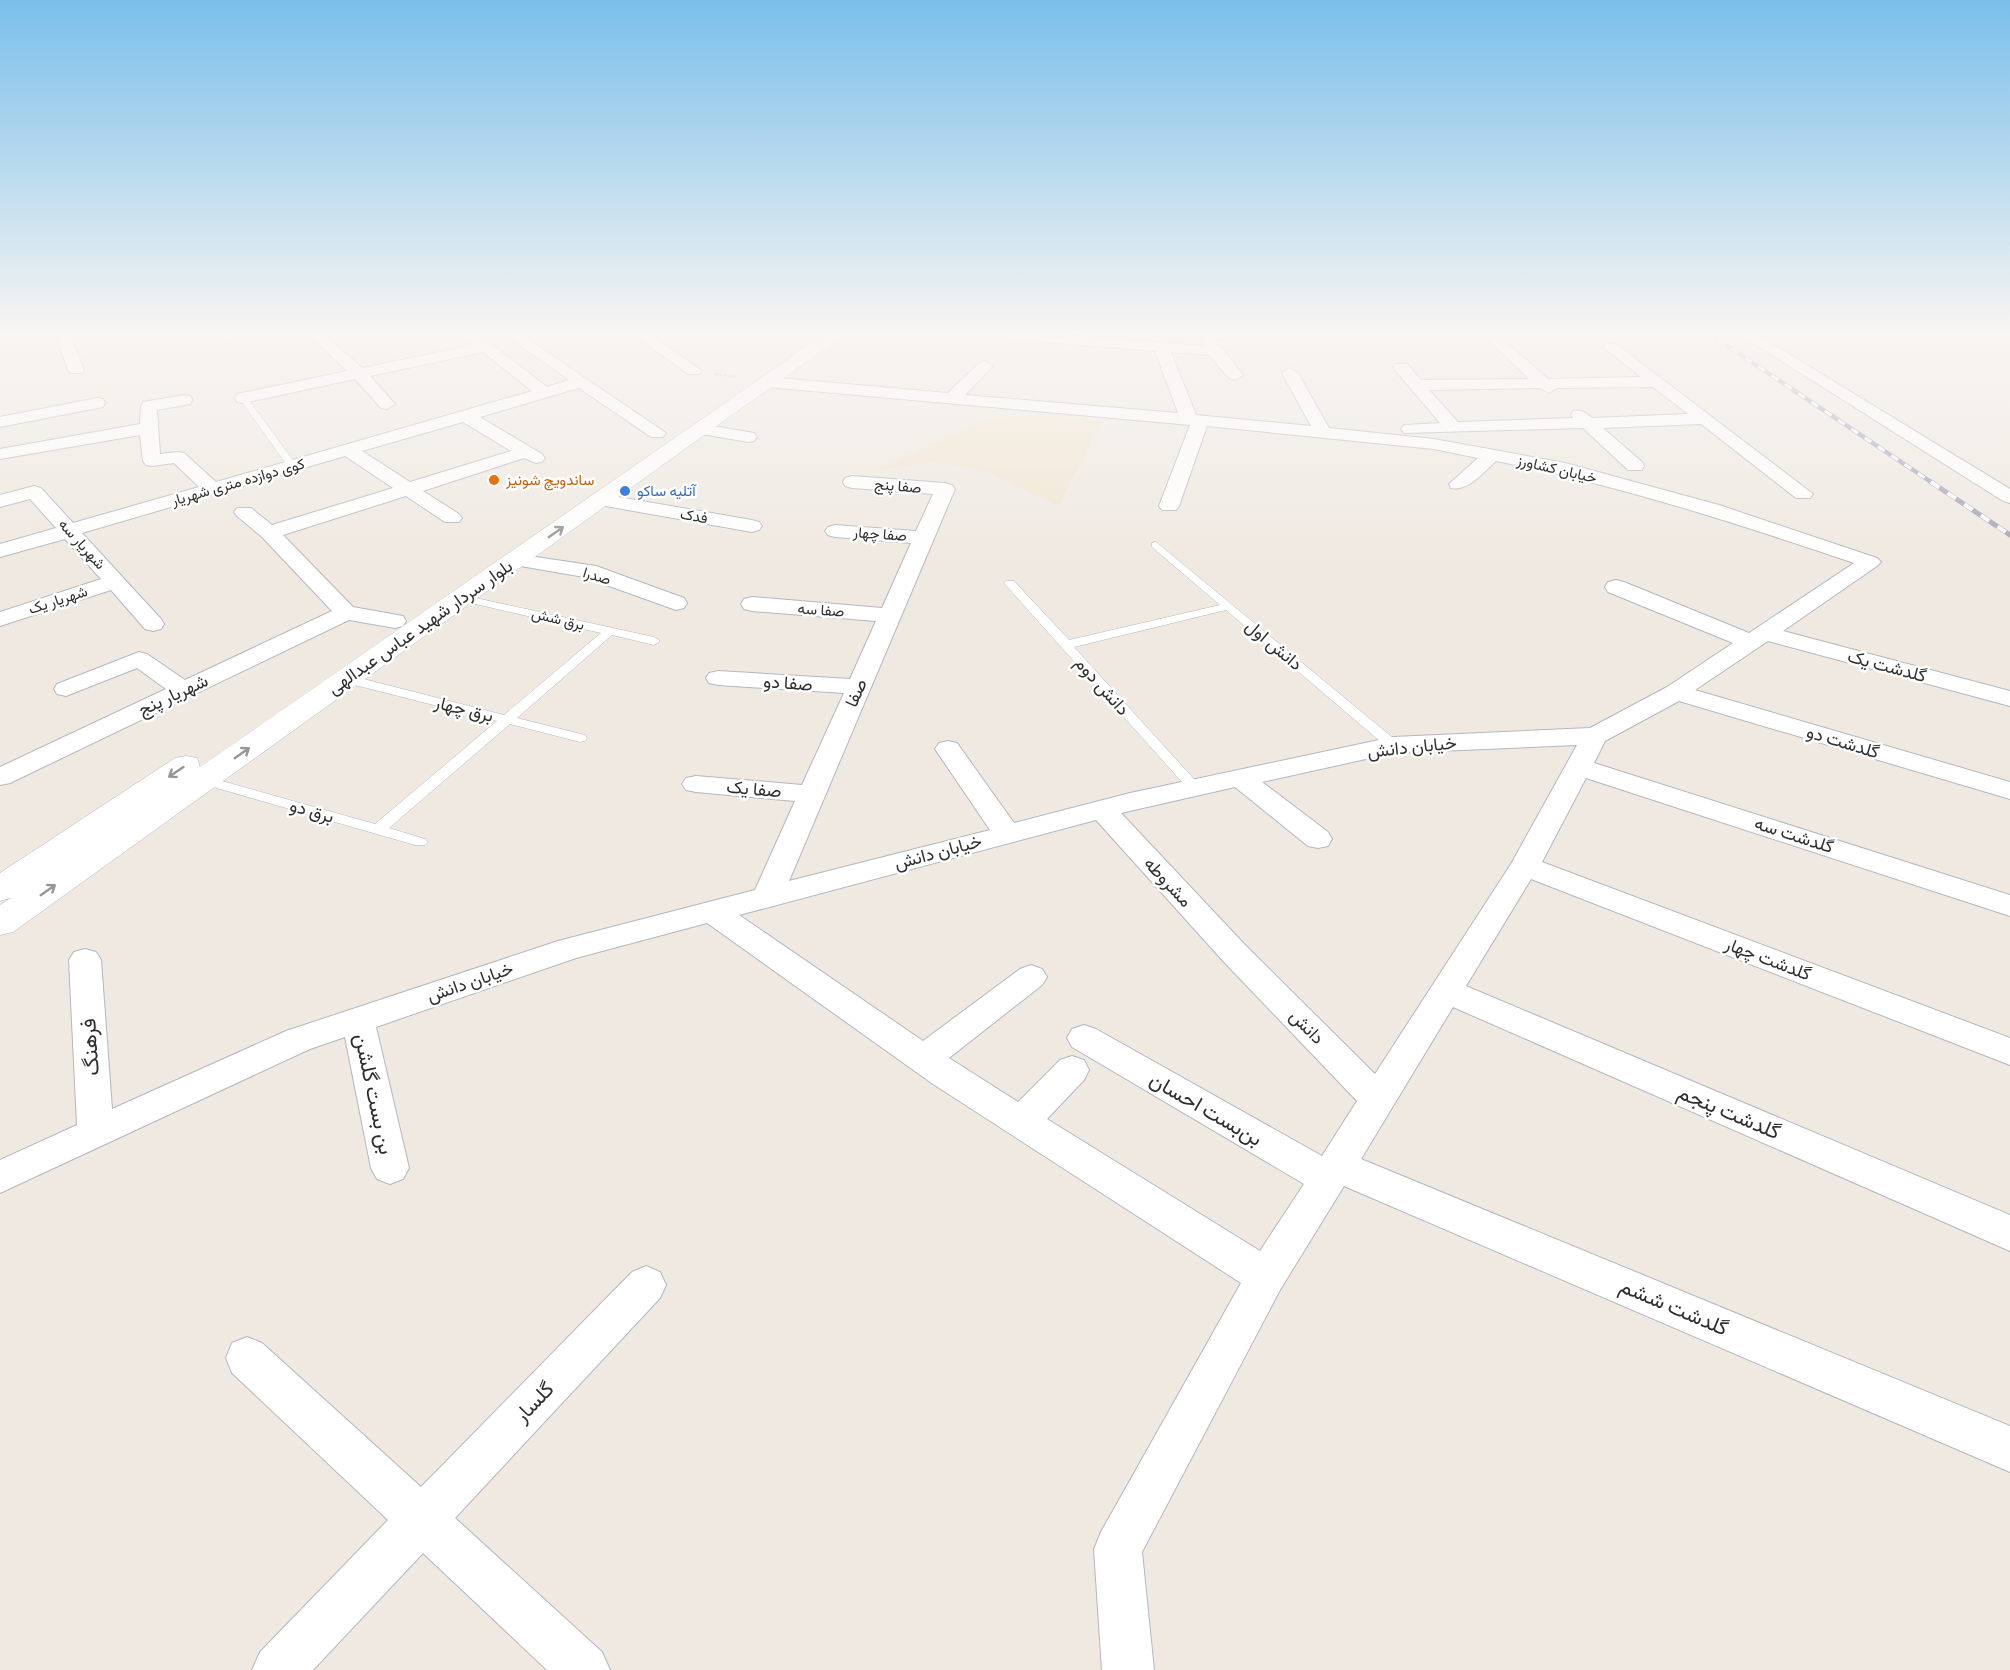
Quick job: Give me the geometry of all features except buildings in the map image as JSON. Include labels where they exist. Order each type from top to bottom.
[{"type":"street","points":[[0,422],[55,409]]},
{"type":"street","points":[[100,409],[109,435]]},
{"type":"street","points":[[149,409],[148,428],[152,461],[178,457],[212,489]]},
{"type":"street","name":"کوی دوازده متری شهریار","points":[[0,551],[490,409]]},
{"type":"street","points":[[621,409],[657,433]]},
{"type":"street","name":"بلوار سردار شهید عباس عبدالهی","points":[[0,890],[46,861],[395,621],[693,409]]},
{"type":"street","name":"بلوار سردار شهید عباس عبدالهی","points":[[0,923],[730,409]]},
{"type":"street","name":"خیابان کشاورز","points":[[1066,409],[1434,444],[1565,469],[1712,509],[1870,562]]},
{"type":"street","points":[[1169,506],[1195,420],[1190,409]]},
{"type":"street","points":[[1310,409],[1324,434],[1452,426],[1706,419]]},
{"type":"street","points":[[1437,409],[1452,426]]},
{"type":"street","points":[[1572,409],[1635,466]]},
{"type":"street","points":[[1693,409],[1803,494]]},
{"type":"street","points":[[1867,409],[2010,497]]},
{"type":"street","points":[[269,533],[408,490],[535,457],[466,416]]},
{"type":"street","points":[[0,454],[148,428]]},
{"type":"street","points":[[702,429],[748,437]]},
{"type":"street","points":[[348,450],[452,518]]},
{"type":"street","points":[[1458,484],[1492,456]]},
{"type":"street","name":"صفا پنج","points":[[852,482],[945,489]]},
{"type":"street","name":"صفا","points":[[767,897],[945,489]]},
{"type":"street","name":"شهریار سه","points":[[0,501],[34,492],[153,624]]},
{"type":"street","name":"فدک","points":[[601,500],[752,526]]},
{"type":"street","points":[[244,512],[269,533],[346,613],[395,621]]},
{"type":"street","name":"صفا چهار","points":[[835,531],[924,538]]},
{"type":"street","name":"صدرا","points":[[516,560],[588,571],[676,603]]},
{"type":"street","name":"خیابان دانش","points":[[0,1177],[298,1040],[570,949],[711,911],[1102,810],[1393,745],[1586,751],[1870,562]]},
{"type":"street","name":"شهریار یک","points":[[0,619],[116,582]]},
{"type":"street","name":"گلدشت یک","points":[[1616,587],[1758,638],[2010,699]]},
{"type":"street","name":"صفا سه","points":[[752,604],[890,615]]},
{"type":"street","name":"شهریار پنج","points":[[0,777],[346,613]]},
{"type":"street","points":[[66,689],[139,659],[184,690]]},
{"type":"street","name":"صفا دو","points":[[718,678],[859,687]]},
{"type":"street","name":"گلدشت دو","points":[[1676,692],[2010,791]]},
{"type":"street","points":[[948,749],[1007,834]]},
{"type":"street","points":[[1128,1670],[1118,1549],[1266,1277],[1525,866],[1586,751]]},
{"type":"street","name":"گلدشت سه","points":[[1586,751],[2010,906]]},
{"type":"street","points":[[1240,778],[1318,839]]},
{"type":"street","name":"صفا یک","points":[[696,783],[812,794]]},
{"type":"street","name":"مشروطه","points":[[1102,810],[1235,954]]},
{"type":"street","name":"گلدشت چهار","points":[[1525,866],[2010,1052]]},
{"type":"street","points":[[711,911],[923,1059],[1266,1277]]},
{"type":"street","name":"دانش","points":[[1235,954],[1379,1100]]},
{"type":"street","name":"فرهنگ","points":[[85,960],[96,1133]]},
{"type":"street","points":[[923,1059],[1031,977]]},
{"type":"street","name":"گلدشت پنجم","points":[[1447,991],[2010,1233]]},
{"type":"street","name":"بن بست گلشن","points":[[358,1020],[390,1168]]},
{"type":"street","name":"بن‌بست احسان","points":[[1084,1038],[1333,1173]]},
{"type":"street","points":[[1021,1122],[1072,1070]]},
{"type":"street","name":"گلدشت ششم","points":[[1333,1173],[2010,1449]]},
{"type":"street","name":"گلسار","points":[[278,1670],[646,1285]]},
{"type":"street","points":[[248,1359],[584,1670]]},
{"type":"lane","points":[[251,409],[292,466]]},
{"type":"lane","name":"دانش اول","points":[[1156,545],[1393,745]]},
{"type":"lane","name":"دانش دوم","points":[[1010,583],[1194,788]]},
{"type":"lane","name":"برق شش","points":[[462,598],[654,641]]},
{"type":"lane","points":[[1065,645],[1229,606]]},
{"type":"lane","points":[[378,830],[610,631]]},
{"type":"lane","name":"برق چهار","points":[[348,679],[580,738]]},
{"type":"lane","name":"برق دو","points":[[204,780],[420,842]]},
{"type":"shaded area","points":[[1041,415],[1101,421],[1059,506],[989,473],[948,464],[932,462],[876,471],[987,418]]},
{"type":"railway","points":[[1822,409],[1934,484]]},
{"type":"railway","points":[[1931,482],[2010,535]]},
{"type":"place","name":"ساندویچ شونیز","points":[[494,480]]},
{"type":"place","name":"آتلیه ساکو","points":[[625,491]]}]
